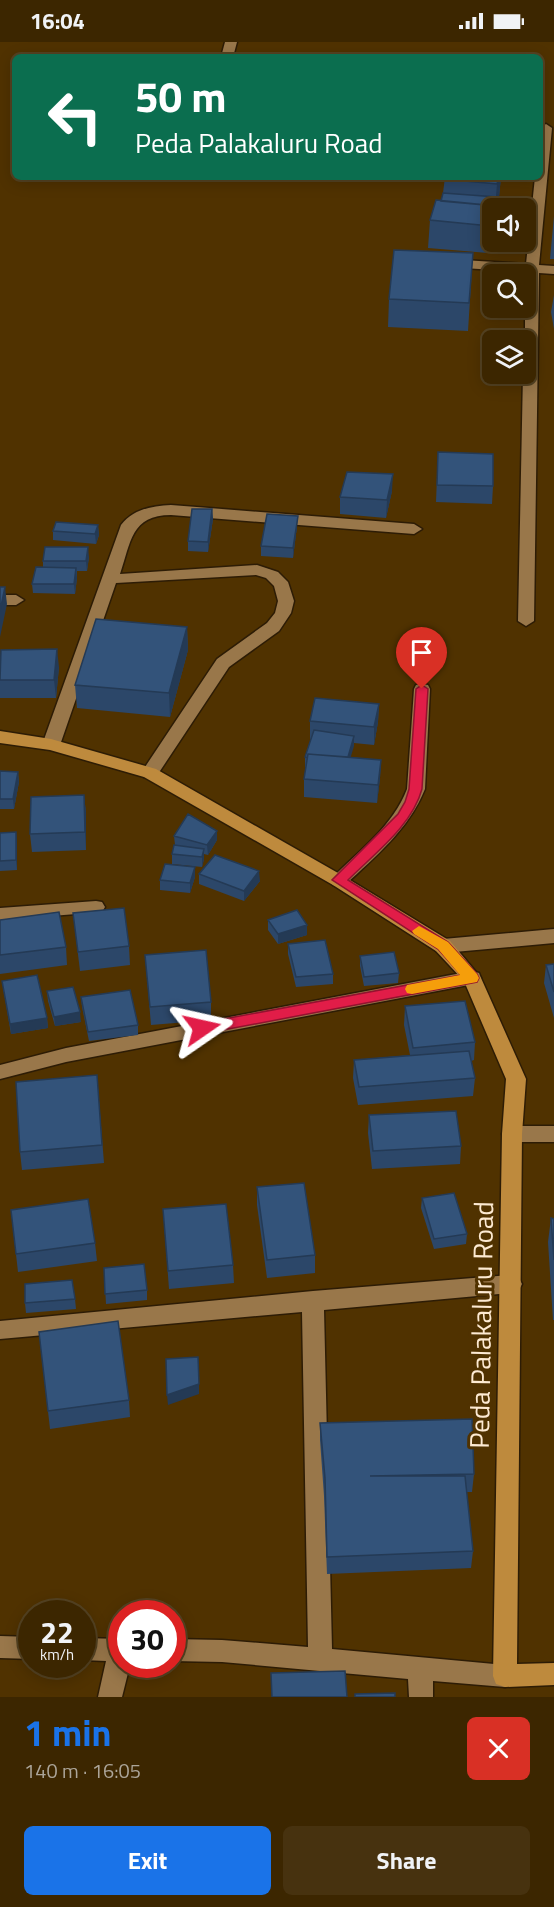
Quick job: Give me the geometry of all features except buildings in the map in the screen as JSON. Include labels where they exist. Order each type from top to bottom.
[{"type":"main road","name":"Peda Palakaluru Road","points":[[0,737],[51,745],[150,772],[339,880],[443,946],[472,978],[516,1079],[512,1134],[505,1676]]},
{"type":"main road","points":[[505,1676],[554,1674]]},
{"type":"street","points":[[543,158],[546,128]]},
{"type":"street","points":[[532,264],[541,180]]},
{"type":"street","points":[[440,262],[482,265]]},
{"type":"street","points":[[536,269],[554,270]]},
{"type":"street","points":[[526,621],[531,318]]},
{"type":"street","points":[[51,745],[129,525],[139,515],[153,510],[171,510],[414,529]]},
{"type":"street","points":[[111,579],[257,570],[272,575],[282,585],[286,601],[283,613],[273,627],[218,669],[150,772]]},
{"type":"street","points":[[339,880],[402,817],[412,803],[416,789],[422,689]]},
{"type":"street","points":[[0,914],[96,907]]},
{"type":"street","points":[[443,946],[554,936]]},
{"type":"street","points":[[0,1072],[66,1055],[472,978]]},
{"type":"street","points":[[512,1134],[554,1134]]},
{"type":"street","points":[[0,1330],[313,1300],[511,1284]]},
{"type":"street","points":[[313,1300],[320,1660]]},
{"type":"street","points":[[0,1647],[18,1648]]},
{"type":"street","points":[[186,1650],[222,1651],[505,1676]]},
{"type":"street","points":[[420,1668],[421,1697]]},
{"type":"street","points":[[110,1697],[114,1678]]},
{"type":"slow traffic","points":[[412,989],[472,978],[443,946],[419,931]]},
{"type":"route","points":[[202,1028],[472,978],[443,946],[339,880],[402,817],[412,803],[416,789],[422,689]]}]
